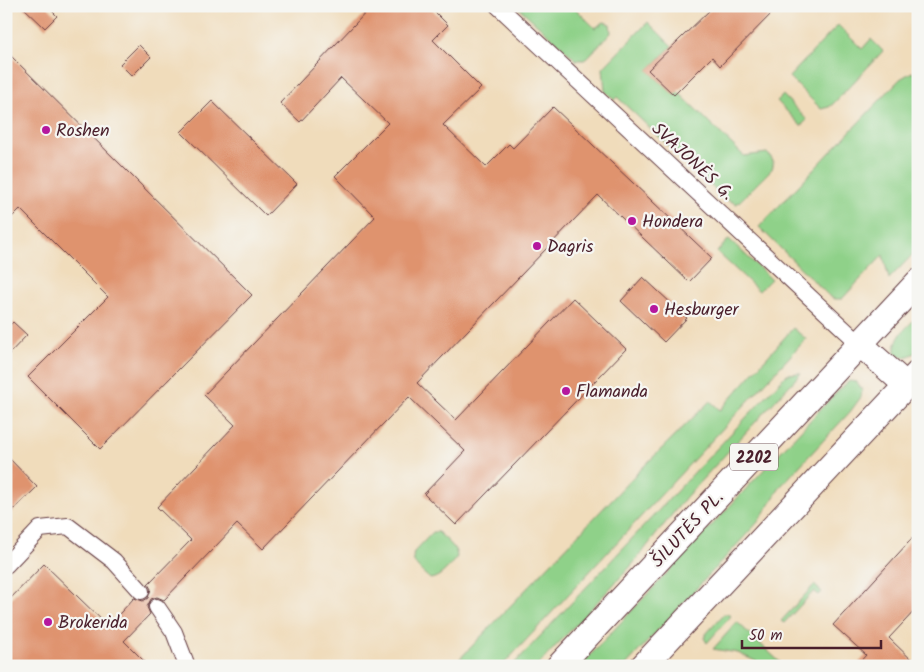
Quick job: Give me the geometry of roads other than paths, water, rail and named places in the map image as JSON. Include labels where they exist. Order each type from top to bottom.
[{"type":"main road","name":"ŠILUTĖS PL.","points":[[559,666],[918,282]]},
{"type":"main road","points":[[643,666],[912,379],[860,344]]},
{"type":"street","name":"SVAJONĖS G.","points":[[498,6],[860,344]]},
{"type":"street","points":[[6,565],[40,529],[68,526],[114,561],[141,591]]},
{"type":"street","points":[[157,607],[174,632],[187,666]]},
{"type":"place","name":"Roshen","points":[[46,130]]},
{"type":"place","name":"Hondera","points":[[632,221]]},
{"type":"place","name":"Dagris","points":[[537,246]]},
{"type":"place","name":"Hesburger","points":[[654,309]]},
{"type":"place","name":"Flamanda","points":[[566,391]]},
{"type":"place","name":"Brokerida","points":[[48,622]]}]
